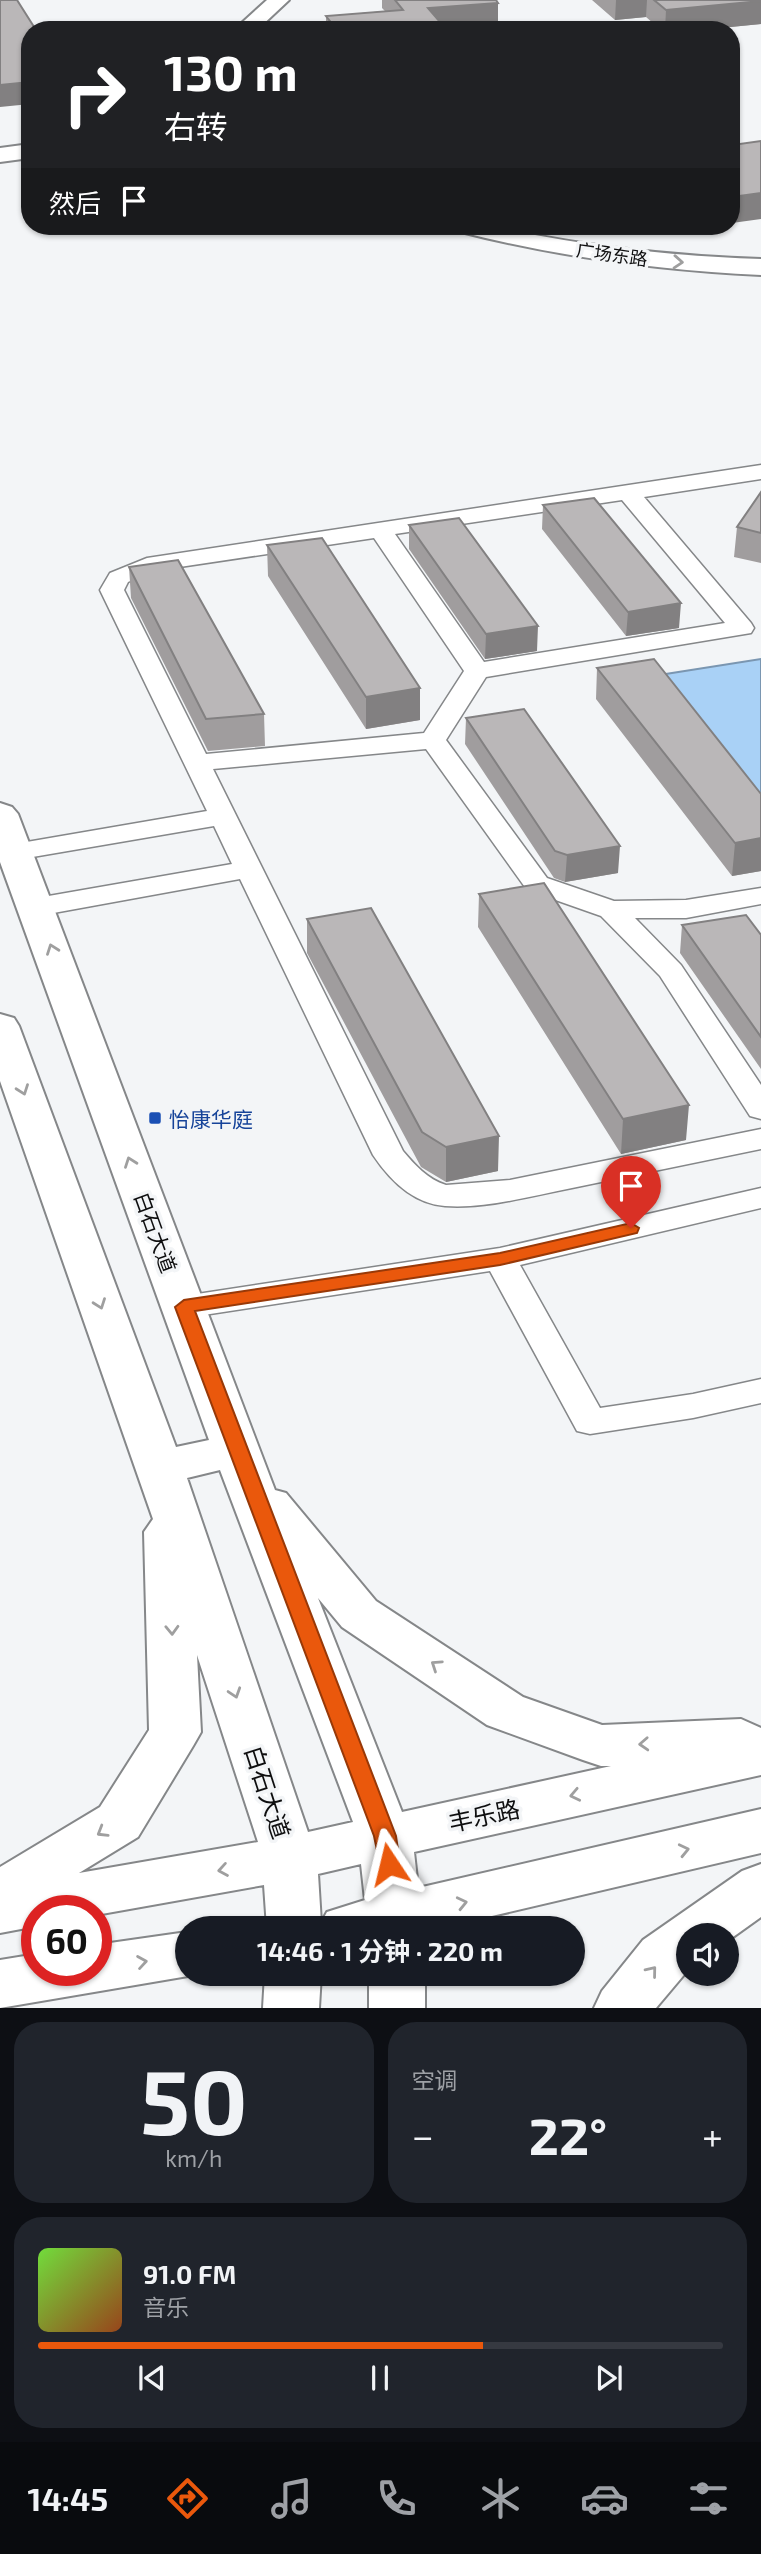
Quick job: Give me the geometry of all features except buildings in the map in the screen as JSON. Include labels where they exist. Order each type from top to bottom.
[{"type":"main road","points":[[254,21],[279,0]]},
{"type":"main road","points":[[0,135],[21,132]]},
{"type":"main road","points":[[0,155],[21,152]]},
{"type":"main road","name":"广场东路","points":[[500,235],[639,258],[761,267]]},
{"type":"main road","name":"白石大道","points":[[0,814],[37,907],[242,1464],[385,1836],[380,1916]]},
{"type":"main road","name":"白石大道","points":[[0,1026],[163,1478],[290,1858],[293,1916]]},
{"type":"main road","points":[[0,1894],[119,1822],[175,1732],[163,1478],[242,1464],[359,1614],[505,1711],[601,1746],[761,1738]]},
{"type":"main road","name":"丰乐路","points":[[0,1910],[290,1858],[761,1754]]},
{"type":"main road","points":[[416,1916],[761,1831]]},
{"type":"main road","points":[[711,1923],[761,1887]]},
{"type":"main road","points":[[622,2008],[663,1957],[676,1948]]},
{"type":"main road","points":[[112,1967],[175,1957]]},
{"type":"main road","points":[[0,1984],[21,1981]]},
{"type":"main road","points":[[291,2008],[292,1986]]},
{"type":"main road","points":[[397,1986],[397,2008]]},
{"type":"street","points":[[761,472],[147,565],[118,578],[112,590],[389,1155],[409,1178],[426,1190],[444,1196],[510,1190],[761,1139]]},
{"type":"street","points":[[627,491],[752,626]]},
{"type":"street","points":[[379,528],[477,671]]},
{"type":"street","points":[[433,740],[477,671],[752,626]]},
{"type":"street","points":[[197,763],[433,740]]},
{"type":"street","points":[[433,740],[537,884],[611,910],[686,909],[761,896]]},
{"type":"street","points":[[15,852],[223,816]]},
{"type":"street","points":[[37,907],[249,869]]},
{"type":"street","points":[[611,910],[671,971],[761,1109]]},
{"type":"street","points":[[184,1307],[500,1259],[761,1198]]},
{"type":"street","points":[[500,1259],[590,1422],[693,1406],[761,1391]]},
{"type":"water","points":[[761,659],[761,811],[653,676]]},
{"type":"place","name":"怡康华庭","points":[[155,1118]]},
{"type":"route","points":[[389,1864],[385,1836],[236,1450],[184,1307],[500,1259],[631,1228]]}]
